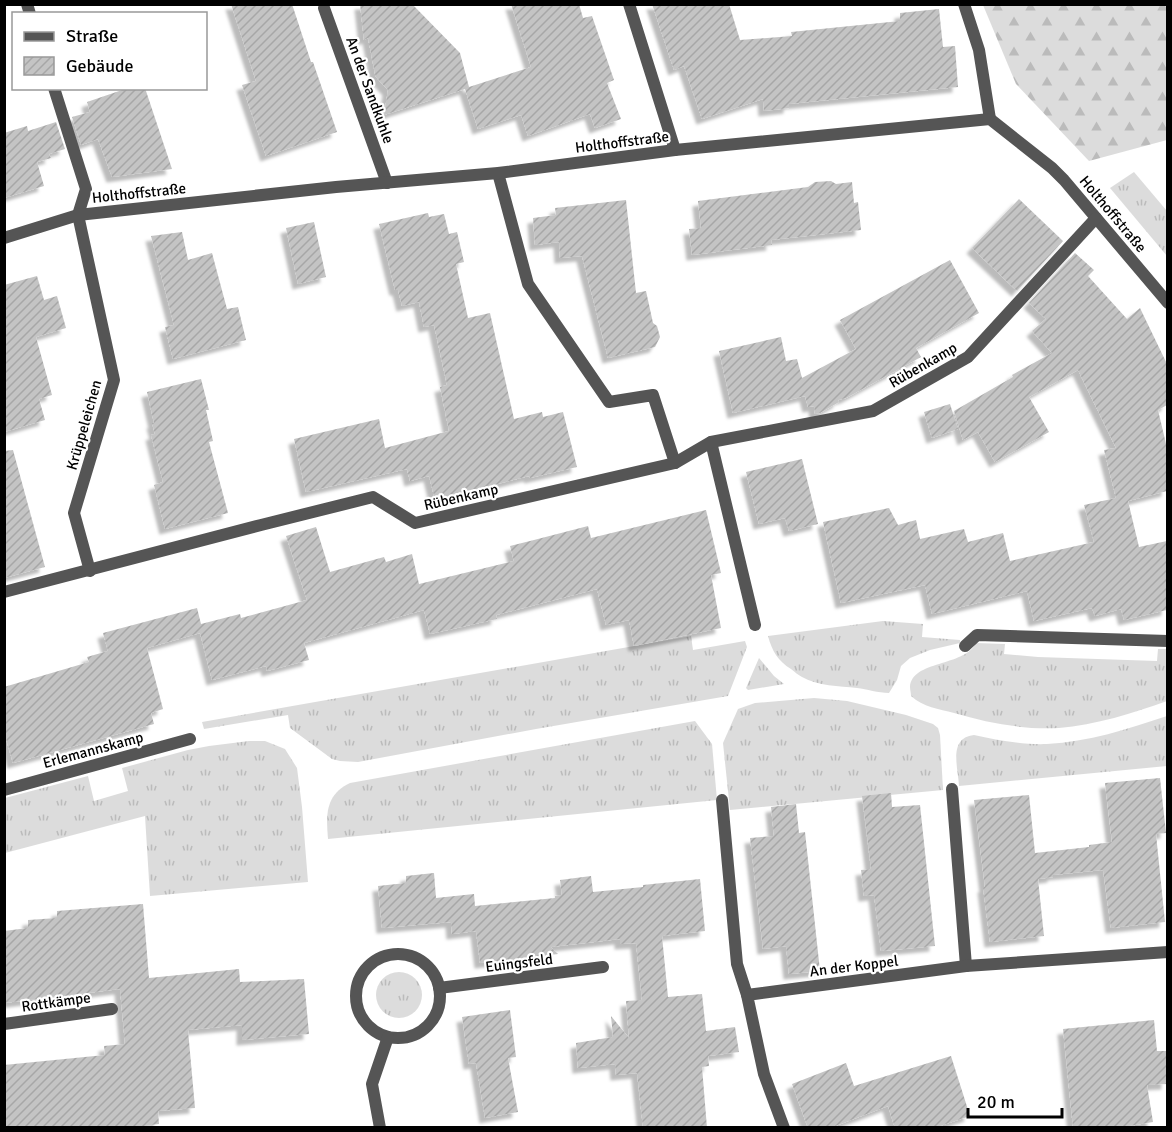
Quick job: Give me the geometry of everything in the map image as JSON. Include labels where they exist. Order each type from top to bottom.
[{"type":"street","points":[[628,4],[675,150]]},
{"type":"street","points":[[964,4],[979,50],[990,119]]},
{"type":"street","name":"An der Sandkuhle","points":[[324,8],[387,183]]},
{"type":"street","points":[[55,90],[86,189],[78,215]]},
{"type":"street","name":"Holthoffstraße","points":[[4,238],[78,215],[498,173],[675,150],[990,119],[1052,168],[1167,303]]},
{"type":"street","points":[[498,173],[528,284],[609,402],[653,395],[675,463]]},
{"type":"street","name":"Krüppeleichen","points":[[78,215],[114,380],[74,513],[90,571]]},
{"type":"street","name":"Rübenkamp","points":[[90,571],[373,497],[415,523],[675,463],[711,442],[873,411],[968,357],[1096,218]]},
{"type":"street","points":[[711,442],[755,625]]},
{"type":"street","points":[[4,592],[90,571]]},
{"type":"street","points":[[965,646],[977,635],[1167,641]]},
{"type":"street","name":"Erlemannskamp","points":[[4,790],[190,739]]},
{"type":"street","points":[[952,789],[966,966]]},
{"type":"street","points":[[722,800],[737,964],[747,995],[764,1074],[784,1128]]},
{"type":"street","name":"An der Koppel","points":[[747,995],[966,966],[1167,952]]},
{"type":"street","points":[[402,954],[426,964],[435,975],[440,1001],[436,1014],[428,1026],[416,1034],[403,1038],[388,1037],[375,1032],[364,1022],[358,1010],[356,995],[358,981],[376,960],[388,955],[402,954]]},
{"type":"street","name":"Euingsfeld","points":[[439,988],[603,968]]},
{"type":"street","name":"Rottkämpe","points":[[4,1024],[112,1009]]},
{"type":"street","points":[[380,1128],[372,1084],[388,1037]]},
{"type":"green space","points":[[983,5],[1167,5],[1167,140],[1089,161],[1016,84]]},
{"type":"green space","points":[[1134,172],[1167,211],[1167,256],[1110,188]]},
{"type":"green space","points":[[883,621],[923,624],[922,637],[960,640],[960,643],[930,650],[910,658],[901,666],[897,680],[889,693],[808,680],[779,659],[768,636]]},
{"type":"green space","points":[[691,636],[693,650],[745,641],[747,647],[728,696],[358,762],[332,759],[290,728],[288,715],[204,729],[202,722]]},
{"type":"green space","points":[[976,643],[1005,644],[1004,654],[1157,661],[1158,649],[1167,649],[1167,701],[1100,721],[1046,728],[1019,727],[980,720],[931,707],[911,696],[910,687],[913,678],[919,672],[961,656],[970,651]]},
{"type":"green space","points":[[759,658],[784,684],[748,690],[746,688]]},
{"type":"green space","points":[[814,698],[847,701],[933,724],[938,728],[940,735],[943,790],[730,810],[723,743],[738,709],[755,703]]},
{"type":"green space","points":[[1167,716],[1167,766],[959,786],[956,754],[958,747],[966,737],[974,735],[1028,744],[1062,743],[1108,734]]},
{"type":"green space","points":[[695,721],[712,744],[717,800],[328,839],[329,807],[336,793],[350,783]]},
{"type":"green space","points":[[249,741],[265,741],[285,749],[297,768],[308,882],[150,896],[145,816],[5,853],[5,798],[88,776],[94,801],[128,791],[122,768],[188,750]]},
{"type":"green space","points":[[399,972],[415,979],[422,995],[415,1011],[399,1018],[383,1011],[376,995],[383,979]]},
{"type":"building","points":[[231,4],[292,4],[337,132],[266,156],[242,85],[256,81]]},
{"type":"building","points":[[360,4],[412,4],[460,53],[469,87],[531,67],[511,4],[579,4],[583,18],[592,16],[614,80],[607,83],[621,119],[595,128],[590,114],[528,136],[521,115],[478,129],[465,89],[384,115],[388,90],[375,74],[368,38],[364,40]]},
{"type":"building","points":[[652,4],[729,4],[740,40],[792,36],[791,32],[900,21],[900,13],[939,9],[943,47],[955,46],[958,87],[789,104],[789,108],[764,111],[763,99],[702,119],[684,66],[674,70]]},
{"type":"building","points":[[122,90],[146,90],[172,169],[112,177],[98,139],[81,145],[72,117],[90,112],[87,102]]},
{"type":"building","points":[[56,122],[65,149],[49,154],[51,158],[37,162],[44,186],[4,198],[4,133],[27,126],[28,131]]},
{"type":"building","points":[[831,181],[836,184],[852,182],[854,203],[858,202],[861,230],[771,240],[772,245],[692,255],[689,229],[701,228],[698,201],[808,187],[815,182]]},
{"type":"building","points":[[1019,199],[1063,241],[1017,291],[972,248]]},
{"type":"building","points":[[626,200],[636,293],[646,291],[653,323],[657,326],[660,337],[655,347],[608,358],[582,256],[560,258],[559,242],[535,245],[533,218],[556,215],[555,208]]},
{"type":"building","points":[[428,213],[429,217],[444,214],[449,234],[457,232],[464,262],[456,264],[468,318],[490,313],[514,419],[542,412],[543,417],[563,412],[577,467],[530,478],[529,476],[435,500],[429,476],[410,481],[407,469],[306,492],[294,439],[379,419],[385,448],[449,431],[440,387],[447,385],[434,325],[424,327],[419,302],[402,306],[398,290],[395,290],[379,224]]},
{"type":"building","points":[[314,222],[326,277],[298,284],[286,228]]},
{"type":"building","points":[[182,232],[188,260],[212,253],[227,309],[238,307],[246,340],[173,359],[165,327],[174,325],[151,236]]},
{"type":"building","points":[[1075,253],[1094,270],[1088,276],[1127,319],[1140,308],[1167,364],[1167,405],[1158,410],[1167,448],[1167,491],[1128,501],[1139,547],[1167,541],[1167,610],[1124,620],[1121,609],[1095,616],[1092,608],[1034,621],[1027,591],[932,614],[925,585],[841,603],[823,522],[889,508],[898,525],[916,520],[920,539],[964,529],[968,542],[1003,533],[1010,561],[1094,542],[1084,505],[1116,498],[1104,450],[1116,448],[1078,370],[1029,397],[1049,432],[995,462],[978,432],[963,440],[954,411],[1052,353],[1032,331],[1046,319],[1029,303]]},
{"type":"building","points":[[950,260],[979,313],[916,348],[921,357],[846,398],[838,400],[839,402],[820,413],[815,414],[814,406],[808,407],[805,396],[733,413],[719,351],[781,337],[786,361],[797,359],[802,378],[856,349],[840,320]]},
{"type":"building","points":[[37,276],[44,300],[57,296],[66,328],[36,337],[52,395],[39,399],[45,420],[4,432],[4,285]]},
{"type":"building","points":[[201,379],[209,410],[206,410],[213,441],[209,442],[228,513],[165,529],[154,485],[163,482],[151,435],[155,434],[152,423],[154,423],[147,392]]},
{"type":"building","points":[[950,404],[958,429],[932,438],[924,412]]},
{"type":"building","points":[[13,450],[45,567],[4,578],[4,451]]},
{"type":"building","points":[[802,459],[818,524],[789,531],[785,518],[759,524],[746,472]]},
{"type":"building","points":[[706,510],[721,573],[711,575],[721,628],[634,646],[629,620],[606,625],[597,589],[496,615],[497,619],[430,634],[424,610],[304,643],[309,660],[267,671],[266,666],[212,680],[200,633],[147,648],[163,709],[151,713],[154,724],[13,763],[4,732],[4,687],[89,662],[87,657],[108,651],[103,633],[197,608],[201,624],[240,614],[241,618],[307,600],[286,536],[316,527],[330,572],[384,557],[386,562],[412,554],[419,584],[514,561],[510,546],[588,526],[591,538]]},
{"type":"building","points":[[1160,778],[1166,833],[1156,834],[1165,922],[1111,928],[1103,870],[1053,875],[1053,877],[1038,879],[1044,936],[990,942],[974,800],[1029,795],[1035,853],[1089,847],[1089,845],[1112,842],[1105,783]]},
{"type":"building","points":[[891,793],[892,807],[920,805],[935,946],[881,951],[874,895],[864,896],[861,870],[871,869],[862,796]]},
{"type":"building","points":[[796,804],[799,833],[805,832],[820,971],[789,974],[786,946],[763,949],[750,838],[774,836],[771,807]]},
{"type":"building","points":[[434,873],[436,898],[474,894],[475,906],[555,898],[555,896],[562,895],[560,880],[591,876],[593,892],[700,879],[705,931],[662,936],[668,997],[702,994],[706,1031],[735,1027],[739,1052],[708,1056],[709,1066],[702,1067],[707,1128],[643,1128],[637,1073],[616,1075],[615,1064],[578,1068],[576,1043],[613,1037],[611,1016],[629,1038],[626,1001],[642,1000],[636,943],[620,944],[620,939],[551,947],[558,954],[480,963],[476,931],[452,934],[451,922],[382,928],[378,886],[406,883],[406,876]]},
{"type":"building","points":[[143,904],[149,978],[239,969],[240,982],[304,979],[309,1034],[242,1040],[242,1025],[188,1030],[195,1108],[158,1111],[159,1124],[128,1128],[4,1128],[4,1065],[105,1055],[104,1046],[125,1044],[120,989],[4,1003],[4,931],[28,928],[28,920],[57,918],[57,911]]},
{"type":"building","points":[[510,1010],[516,1057],[508,1058],[518,1112],[485,1118],[476,1063],[469,1064],[462,1017]]},
{"type":"building","points":[[1154,1020],[1157,1051],[1167,1051],[1167,1084],[1147,1085],[1153,1122],[1117,1128],[1073,1128],[1063,1029]]},
{"type":"building","points":[[951,1056],[970,1116],[934,1128],[895,1128],[888,1106],[830,1128],[808,1128],[792,1084],[846,1063],[854,1086]]}]
